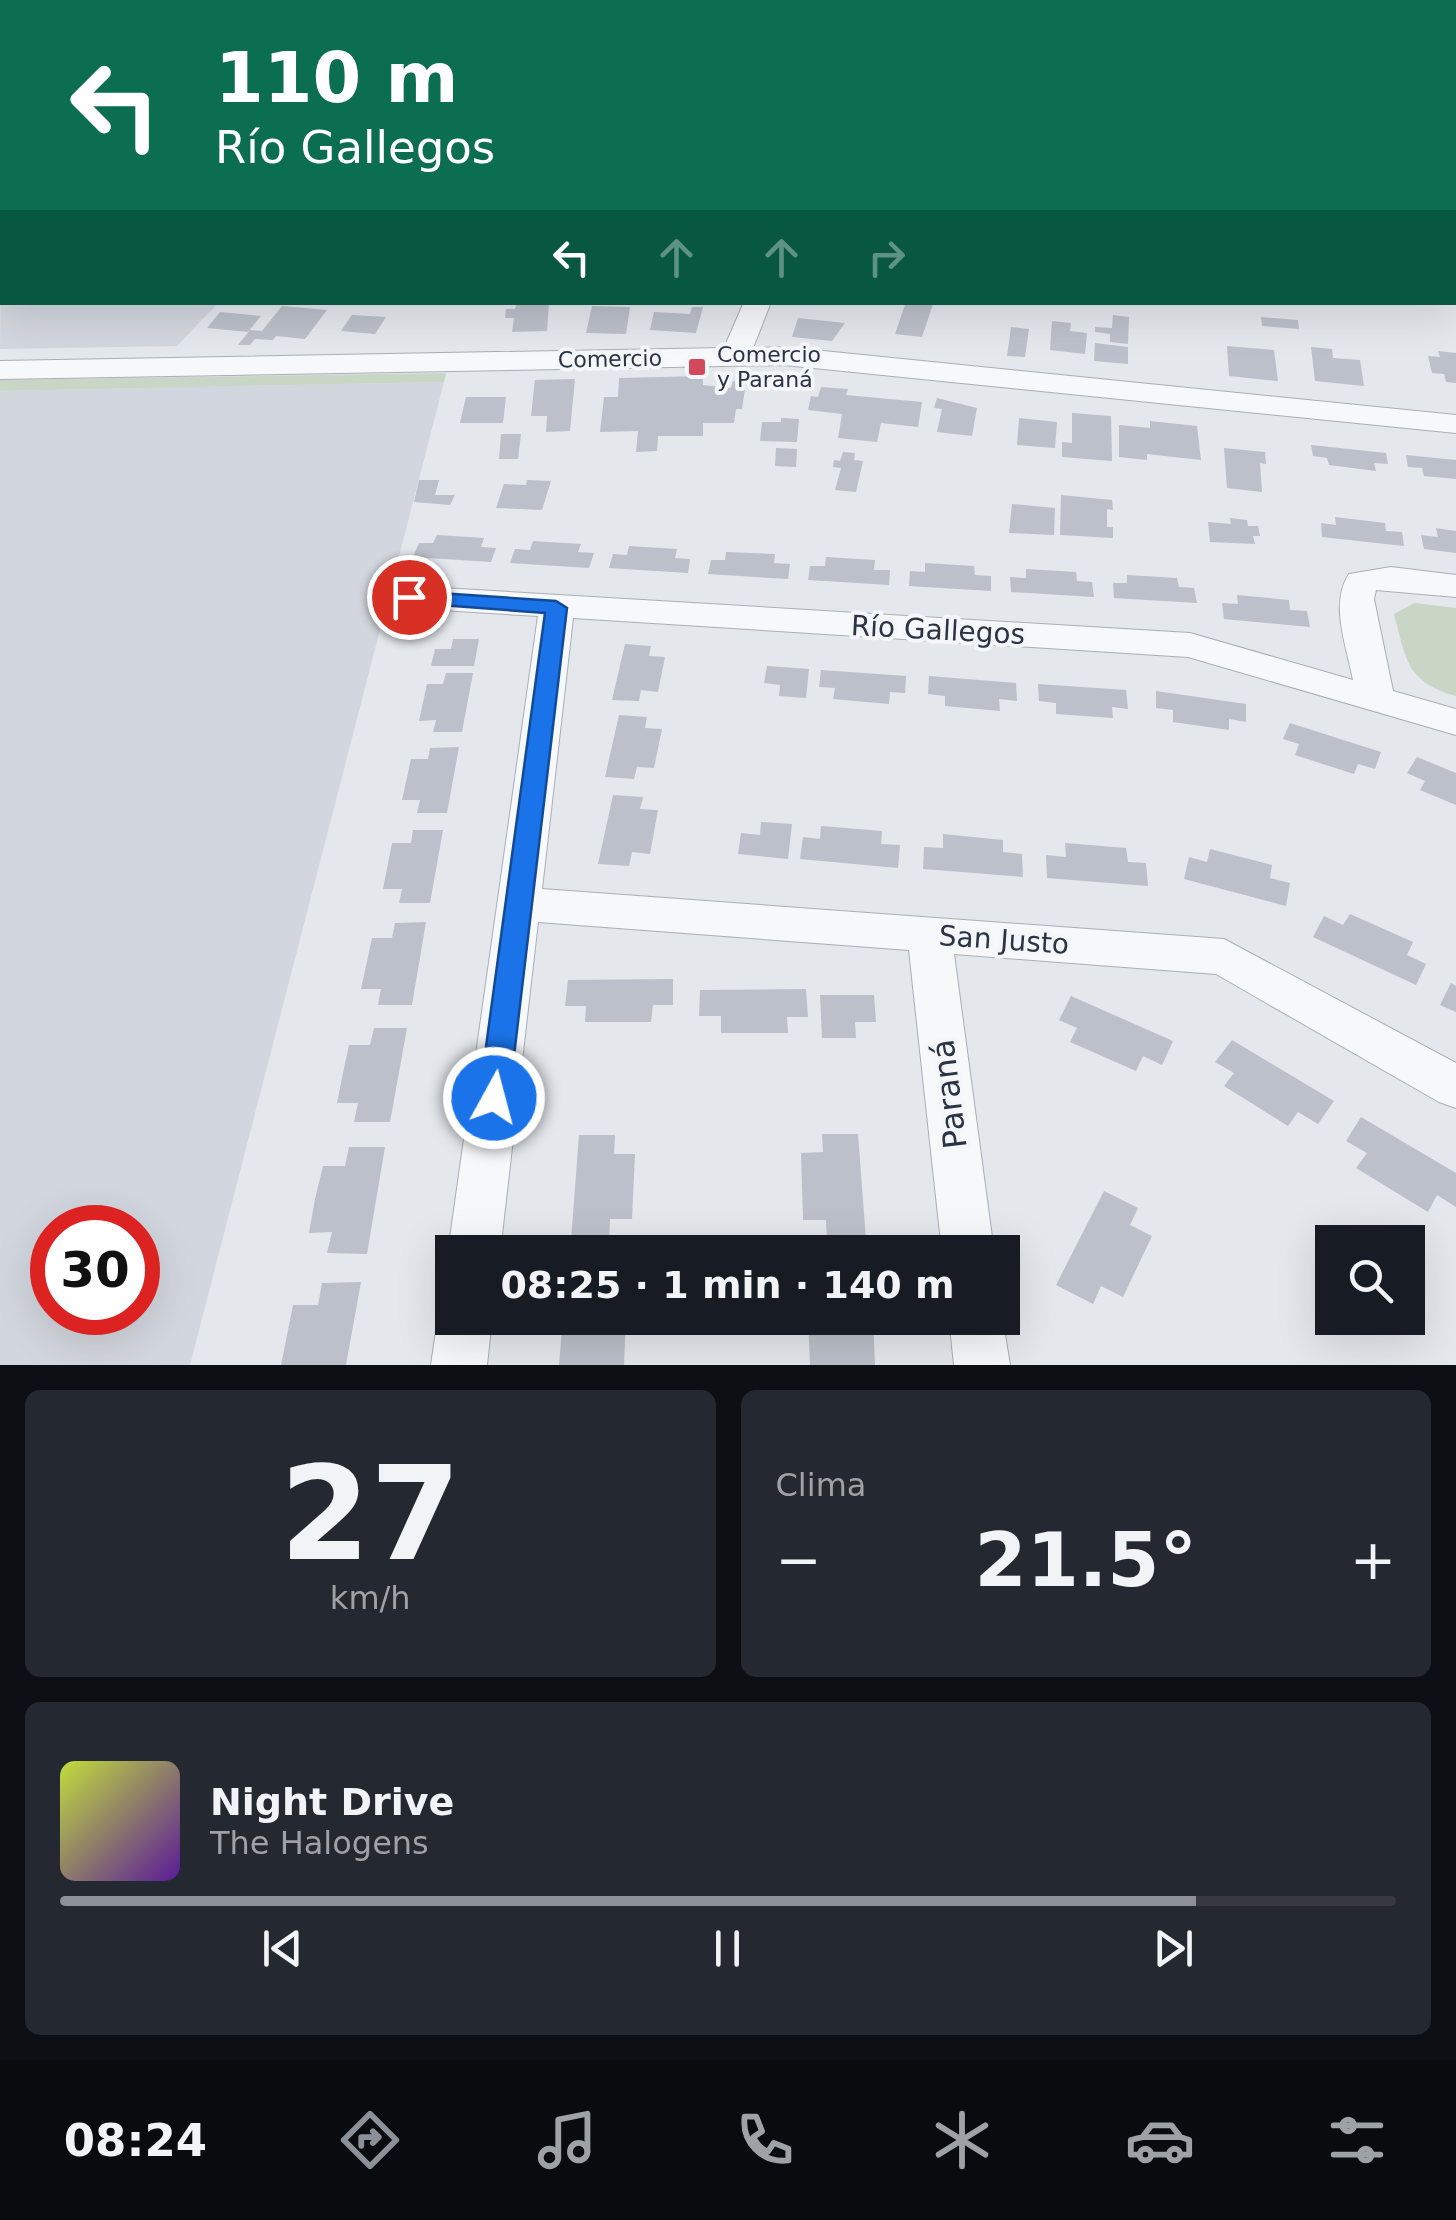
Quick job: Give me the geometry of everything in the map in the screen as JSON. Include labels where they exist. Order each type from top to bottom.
[{"type":"street","points":[[735,356],[757,305]]},
{"type":"street","name":"Comercio","points":[[0,370],[784,356],[1456,424]]},
{"type":"street","points":[[1376,699],[1357,590],[1361,581],[1391,578],[1456,586]]},
{"type":"street","name":"Río Gallegos","points":[[409,597],[1190,646],[1456,722]]},
{"type":"street","points":[[476,1235],[556,608]]},
{"type":"street","name":"San Justo","points":[[519,904],[1224,957],[1456,1087]]},
{"type":"street","name":"Paraná","points":[[930,935],[966,1235]]},
{"type":"street","points":[[459,1365],[463,1335]]},
{"type":"street","points":[[978,1335],[982,1365]]},
{"type":"shaded area","points":[[0,305],[216,305],[177,346],[0,349]]},
{"type":"shaded area","points":[[444,382],[190,1365],[0,1365],[0,391]]},
{"type":"green space","points":[[446,373],[444,382],[0,391],[0,380]]},
{"type":"green space","points":[[1414,603],[1456,608],[1456,696],[1427,684],[1406,656],[1394,614]]},
{"type":"building","points":[[516,305],[549,305],[547,331],[512,332],[514,318],[505,318],[506,309],[515,309]]},
{"type":"building","points":[[905,305],[933,305],[922,337],[895,334]]},
{"type":"building","points":[[282,306],[327,310],[305,339],[276,336],[273,340],[255,339],[250,345],[238,345],[250,330],[262,331]]},
{"type":"building","points":[[592,306],[630,307],[626,334],[586,333]]},
{"type":"building","points":[[692,307],[703,307],[696,333],[650,330],[654,312],[690,314]]},
{"type":"building","points":[[220,312],[261,316],[248,332],[207,328]]},
{"type":"building","points":[[352,315],[386,317],[375,334],[341,331]]},
{"type":"building","points":[[1113,315],[1129,317],[1128,344],[1110,342],[1110,334],[1095,332],[1095,327],[1112,328]]},
{"type":"building","points":[[1261,317],[1298,320],[1299,329],[1262,326]]},
{"type":"building","points":[[798,318],[845,323],[832,341],[792,337]]},
{"type":"building","points":[[1052,321],[1071,323],[1070,331],[1087,333],[1085,354],[1050,350]]},
{"type":"building","points":[[1011,327],[1029,329],[1025,357],[1007,356]]},
{"type":"building","points":[[1095,343],[1128,347],[1128,364],[1094,361]]},
{"type":"building","points":[[1227,346],[1274,350],[1278,381],[1229,376]]},
{"type":"building","points":[[1311,347],[1332,349],[1333,358],[1360,360],[1364,386],[1315,381]]},
{"type":"building","points":[[1438,351],[1456,353],[1456,383],[1446,382],[1444,374],[1432,373],[1428,356],[1440,357]]},
{"type":"building","points":[[703,376],[703,385],[731,388],[733,381],[746,383],[742,409],[736,409],[734,423],[703,423],[703,436],[658,436],[657,451],[636,452],[638,431],[600,432],[604,397],[618,397],[619,378]]},
{"type":"building","points":[[575,379],[570,431],[546,432],[547,416],[531,416],[535,380]]},
{"type":"building","points":[[821,387],[848,389],[846,395],[922,402],[918,427],[881,423],[877,442],[838,438],[842,414],[808,410],[811,396],[818,397]]},
{"type":"building","points":[[466,397],[506,397],[503,423],[460,423]]},
{"type":"building","points":[[937,398],[977,408],[972,436],[937,432],[942,409],[934,408]]},
{"type":"building","points":[[1072,413],[1111,416],[1112,461],[1062,457],[1062,442],[1072,443]]},
{"type":"building","points":[[781,418],[799,419],[797,442],[760,441],[762,422],[781,422]]},
{"type":"building","points":[[1019,418],[1057,422],[1055,448],[1017,445]]},
{"type":"building","points":[[1150,421],[1197,426],[1201,460],[1147,454],[1147,460],[1119,457],[1119,425],[1150,428]]},
{"type":"building","points":[[501,434],[521,434],[518,459],[499,459]]},
{"type":"building","points":[[1311,445],[1386,453],[1388,464],[1374,463],[1376,471],[1329,465],[1327,458],[1313,456]]},
{"type":"building","points":[[776,448],[797,449],[796,467],[775,466]]},
{"type":"building","points":[[1224,448],[1265,452],[1266,464],[1260,463],[1262,492],[1227,488]]},
{"type":"building","points":[[843,452],[855,453],[854,460],[863,461],[856,492],[835,490],[841,468],[833,467],[834,460],[840,461]]},
{"type":"building","points":[[1406,455],[1456,460],[1456,479],[1424,476],[1422,468],[1408,467]]},
{"type":"building","points":[[419,480],[439,480],[435,495],[455,495],[450,505],[414,502]]},
{"type":"building","points":[[527,480],[551,481],[542,510],[496,508],[504,484],[526,485]]},
{"type":"building","points":[[1061,495],[1112,500],[1113,510],[1107,509],[1107,527],[1113,527],[1113,538],[1060,535]]},
{"type":"building","points":[[1012,504],[1055,508],[1054,535],[1009,533]]},
{"type":"building","points":[[1335,517],[1385,523],[1386,531],[1402,532],[1404,546],[1322,537],[1321,523],[1336,525]]},
{"type":"building","points":[[1230,518],[1258,526],[1260,536],[1253,536],[1255,544],[1210,542],[1208,522],[1231,524]]},
{"type":"building","points":[[1436,528],[1456,531],[1456,553],[1424,549],[1421,535],[1438,537]]},
{"type":"building","points":[[437,535],[484,538],[481,547],[496,548],[491,562],[413,557],[419,543],[433,543]]},
{"type":"building","points":[[533,541],[581,544],[578,552],[594,553],[589,568],[510,563],[515,549],[530,550]]},
{"type":"building","points":[[629,546],[677,549],[675,558],[690,559],[688,573],[609,568],[613,554],[627,555]]},
{"type":"building","points":[[726,552],[775,554],[774,563],[790,564],[788,579],[708,574],[711,560],[725,560]]},
{"type":"building","points":[[826,557],[875,560],[874,570],[890,570],[889,585],[808,580],[810,566],[825,566]]},
{"type":"building","points":[[925,563],[974,566],[975,575],[991,576],[991,591],[909,586],[910,571],[925,572]]},
{"type":"building","points":[[1026,569],[1076,572],[1077,581],[1092,582],[1094,597],[1011,592],[1010,577],[1026,578]]},
{"type":"building","points":[[1127,575],[1177,578],[1179,587],[1194,588],[1197,603],[1114,598],[1113,583],[1127,583]]},
{"type":"building","points":[[1237,595],[1289,600],[1290,610],[1307,611],[1310,627],[1224,619],[1222,603],[1238,604]]},
{"type":"building","points":[[453,639],[479,639],[474,666],[431,666],[435,649],[451,649]]},
{"type":"building","points":[[625,644],[651,646],[649,656],[665,657],[658,692],[641,690],[639,701],[612,700]]},
{"type":"building","points":[[767,666],[809,669],[806,698],[779,696],[780,685],[764,683]]},
{"type":"building","points":[[821,670],[906,676],[905,693],[890,692],[889,704],[833,699],[835,688],[819,687]]},
{"type":"building","points":[[446,673],[473,673],[462,732],[433,732],[436,720],[419,721],[427,684],[443,684]]},
{"type":"building","points":[[929,676],[1016,683],[1017,701],[999,699],[1000,711],[945,706],[945,696],[928,694]]},
{"type":"building","points":[[1038,684],[1126,690],[1128,709],[1112,707],[1113,718],[1056,714],[1056,703],[1039,701]]},
{"type":"building","points":[[1156,691],[1246,704],[1246,722],[1229,719],[1229,730],[1173,722],[1173,710],[1156,708]]},
{"type":"building","points":[[619,715],[647,717],[645,728],[662,729],[654,768],[637,767],[634,779],[605,777]]},
{"type":"building","points":[[1290,723],[1381,752],[1375,769],[1358,764],[1354,774],[1295,755],[1299,744],[1283,739]]},
{"type":"building","points":[[459,747],[447,813],[417,813],[420,800],[402,800],[411,759],[428,759],[430,748]]},
{"type":"building","points":[[1417,757],[1456,773],[1456,805],[1420,790],[1425,781],[1407,773]]},
{"type":"building","points":[[613,795],[643,797],[640,809],[658,810],[650,854],[632,852],[629,866],[598,864]]},
{"type":"building","points":[[761,822],[792,824],[788,859],[738,854],[741,833],[760,835]]},
{"type":"building","points":[[821,826],[882,831],[881,844],[900,845],[898,868],[800,859],[803,837],[820,839]]},
{"type":"building","points":[[413,830],[443,830],[430,903],[399,903],[402,889],[383,889],[392,843],[411,843]]},
{"type":"building","points":[[943,834],[1003,840],[1003,852],[1022,854],[1023,877],[923,869],[924,847],[943,848]]},
{"type":"building","points":[[1065,843],[1126,848],[1128,862],[1146,863],[1148,886],[1047,878],[1046,855],[1066,857]]},
{"type":"building","points":[[1210,849],[1272,865],[1270,878],[1290,883],[1286,906],[1184,879],[1189,857],[1207,862]]},
{"type":"building","points":[[1350,914],[1413,942],[1407,955],[1426,964],[1416,985],[1313,937],[1324,916],[1343,925]]},
{"type":"building","points":[[426,922],[412,1005],[378,1005],[381,989],[361,989],[372,938],[392,938],[395,923]]},
{"type":"building","points":[[673,979],[673,1005],[653,1005],[651,1022],[585,1022],[586,1006],[565,1006],[568,980]]},
{"type":"building","points":[[1451,983],[1456,986],[1456,1012],[1440,1005]]},
{"type":"building","points":[[806,989],[808,1017],[787,1017],[788,1033],[721,1033],[721,1016],[699,1016],[700,990]]},
{"type":"building","points":[[820,995],[874,995],[876,1022],[855,1022],[856,1038],[822,1038]]},
{"type":"building","points":[[1071,996],[1173,1041],[1162,1065],[1143,1056],[1136,1071],[1070,1042],[1077,1028],[1059,1020]]},
{"type":"building","points":[[374,1028],[407,1028],[390,1122],[354,1122],[358,1103],[337,1103],[343,1073],[349,1045],[370,1045]]},
{"type":"building","points":[[1232,1040],[1334,1101],[1318,1124],[1298,1112],[1288,1126],[1224,1086],[1234,1073],[1215,1062]]},
{"type":"building","points":[[1361,1117],[1456,1173],[1456,1207],[1437,1195],[1428,1212],[1356,1168],[1367,1153],[1346,1141]]},
{"type":"building","points":[[822,1134],[858,1134],[866,1235],[827,1235],[826,1220],[803,1220],[801,1153],[823,1152]]},
{"type":"building","points":[[579,1135],[615,1135],[614,1154],[635,1154],[632,1219],[610,1219],[609,1235],[571,1235]]},
{"type":"building","points":[[349,1147],[385,1147],[367,1254],[327,1253],[332,1232],[309,1233],[323,1166],[345,1166]]},
{"type":"building","points":[[1104,1191],[1138,1208],[1130,1225],[1152,1236],[1123,1297],[1101,1286],[1093,1304],[1056,1285]]},
{"type":"building","points":[[361,1282],[346,1365],[281,1365],[293,1305],[318,1305],[322,1283]]},
{"type":"building","points":[[562,1335],[625,1335],[624,1365],[559,1365]]},
{"type":"building","points":[[809,1335],[874,1335],[875,1365],[810,1365]]},
{"type":"place","name":"Comercio y Paraná","points":[[697,367]]},
{"type":"route","points":[[409,597],[556,608],[494,1098]]}]
